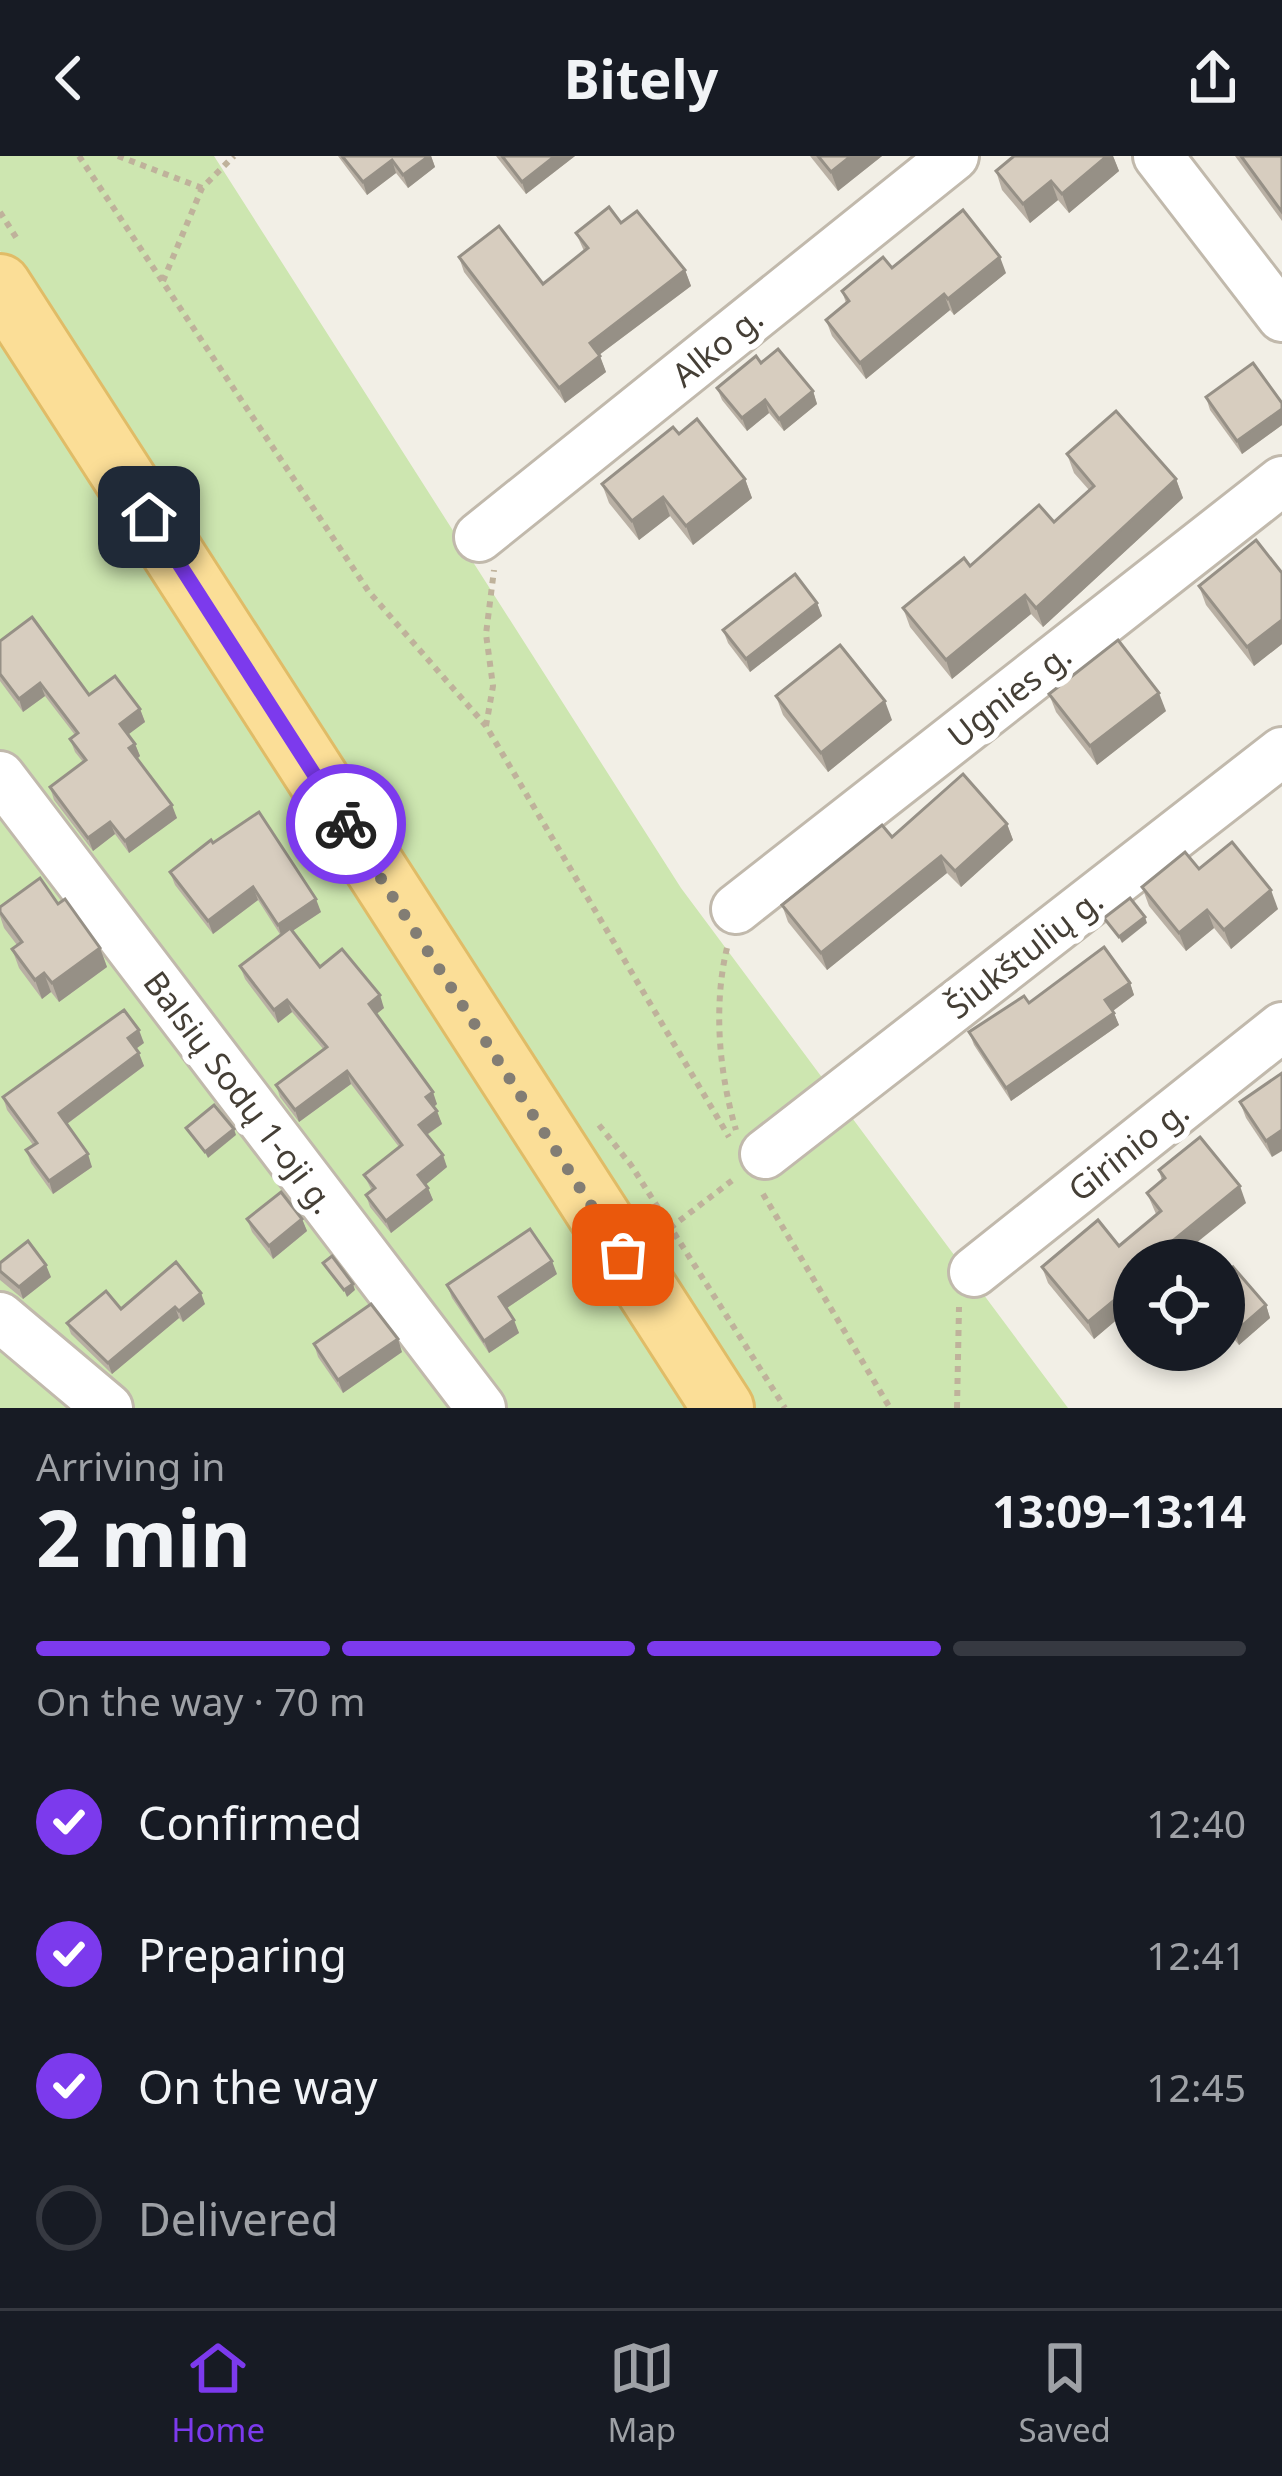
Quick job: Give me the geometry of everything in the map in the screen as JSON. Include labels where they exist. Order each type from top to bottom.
[{"type":"main road","points":[[0,285],[723,1408]]},
{"type":"street","name":"Alko g.","points":[[479,537],[954,156]]},
{"type":"street","points":[[1159,156],[1282,316]]},
{"type":"street","name":"Ugnies g.","points":[[736,909],[1282,481]]},
{"type":"street","name":"Šiukštulių g.","points":[[756,1161],[1282,752]]},
{"type":"street","name":"Balsių Sodų 1-oji g.","points":[[0,776],[481,1408]]},
{"type":"street","name":"Girinio g.","points":[[974,1272],[1282,1027]]},
{"type":"street","points":[[0,1317],[108,1408]]},
{"type":"path","points":[[79,156],[369,592],[486,726],[756,1161],[890,1408]]},
{"type":"path","points":[[118,156],[202,188]]},
{"type":"path","points":[[163,281],[202,188],[234,156]]},
{"type":"path","points":[[479,537],[496,573],[486,634],[493,686],[486,726]]},
{"type":"path","points":[[736,909],[722,972],[722,1082],[756,1161]]},
{"type":"path","points":[[670,1228],[756,1161]]},
{"type":"path","points":[[957,1408],[959,1305],[964,1282],[974,1272]]},
{"type":"green space","points":[[0,156],[214,156],[681,888],[1068,1408],[745,1408],[0,251]]},
{"type":"green space","points":[[0,319],[707,1408],[0,1408]]},
{"type":"building","points":[[342,156],[429,156],[403,175],[392,160],[363,182]]},
{"type":"building","points":[[502,156],[555,156],[522,182]]},
{"type":"building","points":[[818,156],[851,156],[831,172]]},
{"type":"building","points":[[1014,156],[1107,156],[1062,194],[1051,181],[1023,204],[996,171]]},
{"type":"building","points":[[1241,156],[1282,156],[1282,212]]},
{"type":"building","points":[[609,207],[621,223],[637,211],[685,270],[590,343],[600,356],[559,388],[459,257],[499,226],[543,284],[588,248],[576,233]]},
{"type":"building","points":[[963,210],[1000,257],[948,299],[944,294],[860,363],[826,320],[849,301],[842,291],[883,257],[892,268]]},
{"type":"building","points":[[778,349],[813,391],[779,419],[765,400],[742,418],[717,388],[756,356],[761,363]]},
{"type":"building","points":[[1253,363],[1282,409],[1237,441],[1206,397]]},
{"type":"building","points":[[1116,411],[1176,479],[1036,608],[1025,595],[946,660],[903,608],[964,558],[970,566],[1039,505],[1054,522],[1094,486],[1067,454]]},
{"type":"building","points":[[697,419],[745,479],[686,526],[663,497],[632,521],[602,484],[673,427],[679,434]]},
{"type":"building","points":[[1256,540],[1282,573],[1282,620],[1247,647],[1199,586]]},
{"type":"building","points":[[795,574],[817,603],[746,659],[723,630]]},
{"type":"building","points":[[32,617],[89,695],[115,676],[140,709],[120,724],[135,744],[129,748],[172,805],[125,841],[110,822],[88,838],[50,787],[86,760],[70,739],[78,733],[40,683],[19,699],[0,674],[0,641]]},
{"type":"building","points":[[1118,640],[1159,693],[1090,746],[1049,694]]},
{"type":"building","points":[[840,645],[885,701],[821,753],[776,696]]},
{"type":"building","points":[[963,774],[1007,824],[955,871],[941,856],[821,953],[782,905],[882,825],[892,837]]},
{"type":"building","points":[[259,812],[316,899],[278,925],[253,887],[208,921],[170,872],[211,840]]},
{"type":"building","points":[[1232,842],[1271,890],[1224,930],[1207,910],[1179,933],[1142,887],[1185,852],[1199,869]]},
{"type":"building","points":[[40,878],[58,904],[65,899],[100,948],[52,983],[44,973],[35,980],[12,949],[22,942],[0,912],[0,907]]},
{"type":"building","points":[[1130,898],[1145,917],[1119,937],[1104,918]]},
{"type":"building","points":[[290,928],[320,967],[342,949],[380,995],[369,1004],[433,1092],[426,1097],[437,1111],[419,1125],[443,1155],[418,1175],[428,1188],[386,1221],[366,1195],[375,1188],[364,1175],[402,1145],[347,1071],[295,1110],[276,1085],[327,1047],[287,1000],[274,1010],[240,966]]},
{"type":"building","points":[[1104,947],[1130,983],[1105,1000],[1114,1013],[1006,1088],[969,1032],[1024,996],[1029,1003]]},
{"type":"building","points":[[124,1010],[139,1030],[128,1038],[139,1053],[59,1113],[88,1154],[49,1181],[26,1150],[37,1143],[3,1097]]},
{"type":"building","points":[[1282,1073],[1282,1130],[1266,1141],[1240,1102]]},
{"type":"building","points":[[214,1105],[234,1129],[205,1152],[186,1128]]},
{"type":"building","points":[[1200,1137],[1240,1186],[1175,1239],[1127,1239],[1161,1211],[1147,1193],[1165,1178],[1159,1170]]},
{"type":"building","points":[[281,1192],[302,1219],[269,1246],[247,1219]]},
{"type":"building","points":[[1098,1220],[1113,1239],[1113,1301],[1088,1322],[1042,1267]]},
{"type":"building","points":[[530,1229],[552,1261],[499,1297],[514,1320],[484,1341],[447,1285]]},
{"type":"building","points":[[28,1241],[46,1265],[19,1287],[0,1271],[0,1263]]},
{"type":"building","points":[[332,1256],[353,1284],[344,1290],[323,1263]]},
{"type":"building","points":[[176,1262],[201,1293],[179,1311],[175,1307],[108,1363],[67,1323],[106,1291],[121,1309]]},
{"type":"building","points":[[1245,1281],[1266,1305],[1245,1323]]},
{"type":"building","points":[[371,1304],[398,1339],[338,1380],[314,1344]]},
{"type":"way so far","points":[[346,824],[623,1255]]},
{"type":"route","points":[[149,517],[346,824]]}]
